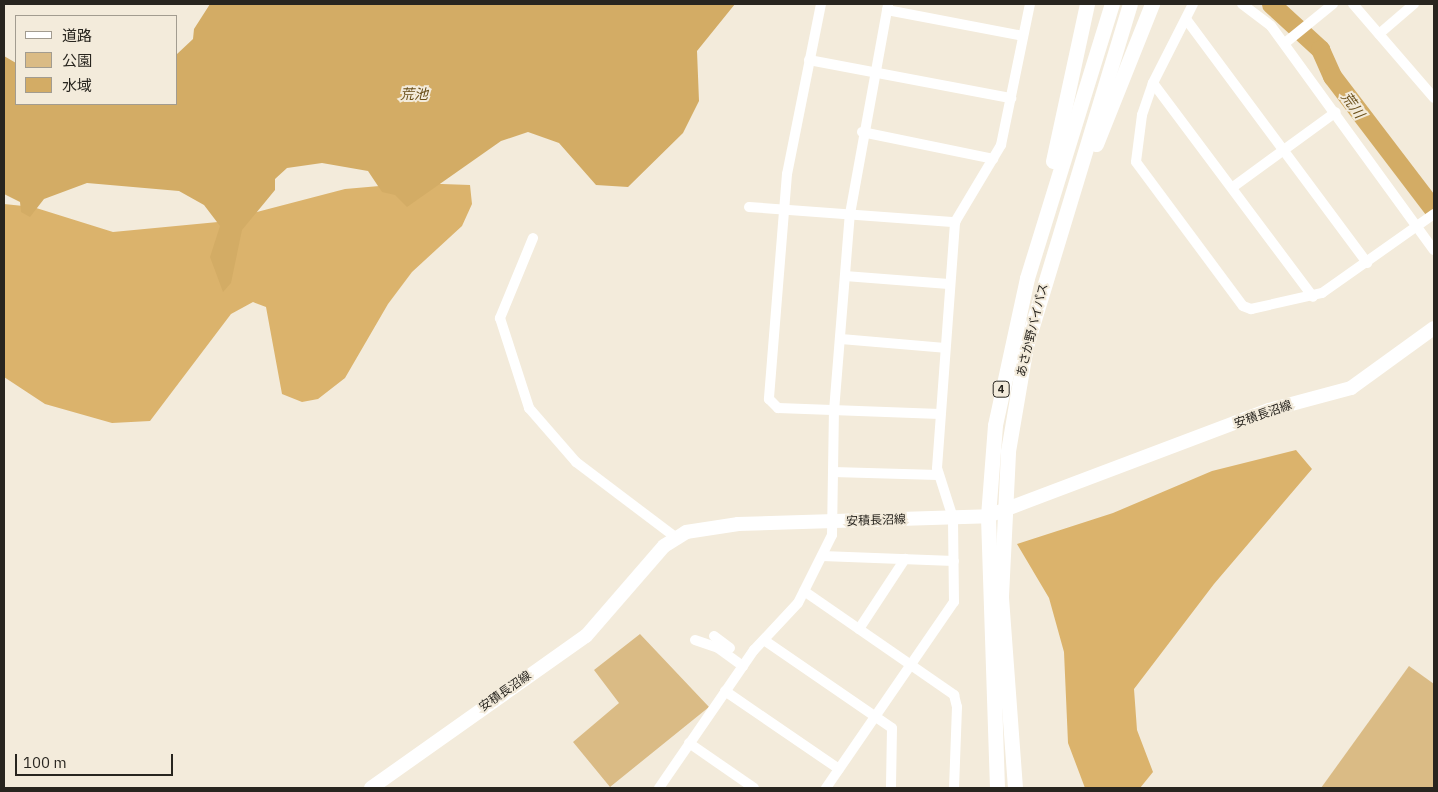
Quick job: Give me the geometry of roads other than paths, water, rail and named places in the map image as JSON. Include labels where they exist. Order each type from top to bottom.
[{"type":"highway","points":[[1038,243],[1040,215],[1087,4]]},
{"type":"highway","name":"あさか野バイパス","points":[[996,788],[988,516],[990,469],[1001,390],[1038,243],[1112,4]]},
{"type":"highway","name":"あさか野バイパス","points":[[1015,788],[1003,635],[1004,509],[1015,400],[1049,265],[1130,4]]},
{"type":"highway","points":[[1049,265],[1071,222],[1099,136],[1152,4]]},
{"type":"main road","name":"安積長沼線","points":[[371,788],[586,636],[675,537],[717,525],[988,516],[1270,410],[1351,388],[1434,328]]},
{"type":"street","points":[[821,4],[784,210],[769,399],[778,408],[940,414]]},
{"type":"street","points":[[826,788],[954,602],[953,518],[938,475],[940,414],[955,222],[1003,140],[1030,4]]},
{"type":"street","points":[[1193,4],[1153,83],[1137,141],[1136,162],[1243,306],[1251,309],[1313,297],[1367,263],[1434,214]]},
{"type":"street","points":[[1242,4],[1271,26],[1285,43],[1419,226],[1434,250]]},
{"type":"street","points":[[1285,43],[1333,4]]},
{"type":"street","points":[[1353,4],[1434,98]]},
{"type":"street","points":[[1379,34],[1414,4]]},
{"type":"street","points":[[659,788],[725,691],[804,591],[832,535],[834,411],[850,214],[862,132],[876,70],[887,7],[1023,36]]},
{"type":"street","points":[[1186,19],[1285,149],[1367,263]]},
{"type":"street","points":[[810,60],[876,70],[1011,98]]},
{"type":"street","points":[[1153,83],[1233,187],[1313,297]]},
{"type":"street","points":[[1233,187],[1336,112]]},
{"type":"street","points":[[862,132],[993,159]]},
{"type":"street","points":[[749,208],[955,222]]},
{"type":"street","points":[[534,238],[500,318],[529,408],[576,462],[675,537]]},
{"type":"street","points":[[845,276],[949,284]]},
{"type":"street","points":[[841,339],[945,348]]},
{"type":"street","points":[[833,472],[938,475]]},
{"type":"street","points":[[822,556],[954,561]]},
{"type":"street","points":[[859,629],[905,559]]},
{"type":"street","points":[[804,591],[911,665],[956,699],[954,788]]},
{"type":"street","points":[[714,636],[745,664]]},
{"type":"street","points":[[695,640],[718,648],[745,664]]},
{"type":"street","points":[[764,640],[876,717],[895,734],[891,788]]},
{"type":"street","points":[[725,691],[839,769]]},
{"type":"street","points":[[689,743],[754,788]]},
{"type":"water","name":"荒池","points":[[210,4],[735,4],[697,51],[699,101],[683,133],[628,187],[596,185],[559,143],[528,132],[501,141],[407,207],[395,195],[382,192],[368,171],[322,163],[287,168],[275,179],[275,190],[242,230],[231,283],[223,292],[210,257],[220,226],[204,205],[179,191],[87,183],[44,199],[30,217],[21,212],[20,202],[4,194],[4,56],[15,62],[15,105],[178,105],[178,53],[193,39],[194,29]]},
{"type":"waterway","name":"荒川","points":[[1271,4],[1320,49],[1332,76],[1434,210]]}]
